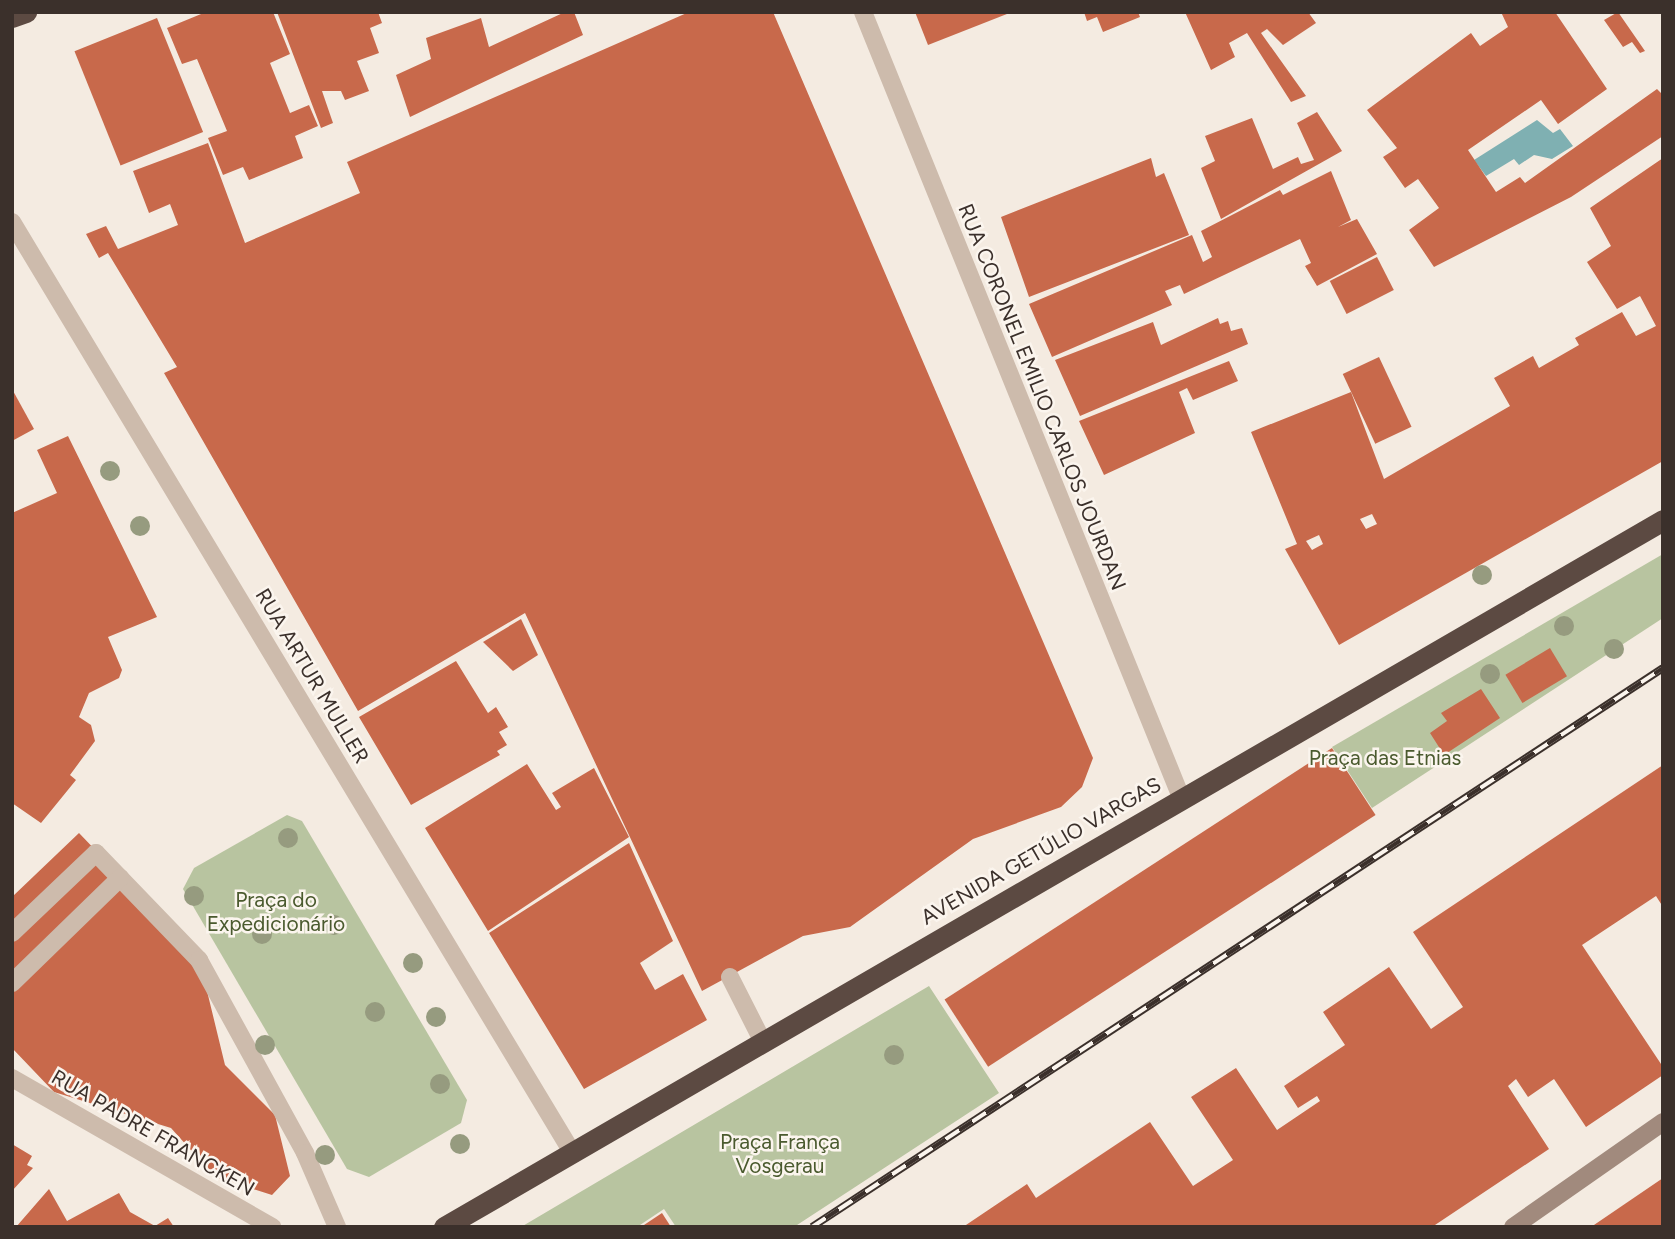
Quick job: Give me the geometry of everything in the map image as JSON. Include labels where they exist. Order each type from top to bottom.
[{"type":"highway","points":[[12,17],[26,12]]},
{"type":"highway","name":"AVENIDA GETÚLIO VARGAS","points":[[444,1227],[1181,797],[1663,520]]},
{"type":"street","name":"RUA CORONEL EMILIO CARLOS JOURDAN","points":[[863,12],[1181,797]]},
{"type":"street","name":"RUA ARTUR MULLER","points":[[12,222],[573,1154]]},
{"type":"street","points":[[12,933],[96,853],[199,960],[305,1153],[337,1227]]},
{"type":"street","points":[[12,982],[120,878]]},
{"type":"street","points":[[730,976],[763,1042]]},
{"type":"street","name":"RUA PADRE FRANCKEN","points":[[12,1079],[272,1227]]},
{"type":"street","points":[[1513,1227],[1663,1122]]},
{"type":"green space","name":"Praça das Etnias","points":[[1663,554],[1663,618],[1372,808],[1332,747]]},
{"type":"green space","name":"Praça do Expedicionário","points":[[287,815],[302,821],[467,1100],[461,1123],[369,1177],[347,1169],[183,889],[194,868]]},
{"type":"green space","name":"Praça França Vosgerau","points":[[929,986],[999,1093],[794,1227],[676,1227],[664,1209],[637,1227],[521,1227]]},
{"type":"water","points":[[1537,120],[1553,133],[1560,129],[1573,146],[1552,159],[1534,155],[1519,165],[1514,159],[1486,176],[1474,160]]},
{"type":"building","points":[[206,12],[273,12],[290,54],[270,63],[290,113],[309,105],[318,126],[295,136],[303,158],[249,180],[243,167],[223,175],[208,138],[227,131],[197,59],[182,64],[167,28]]},
{"type":"building","points":[[277,12],[378,12],[382,23],[370,28],[379,53],[357,61],[369,91],[345,100],[341,91],[322,91],[333,123],[321,128]]},
{"type":"building","points":[[565,12],[574,12],[583,35],[410,117],[396,75],[431,59],[426,38],[481,18],[489,47]]},
{"type":"building","points":[[689,12],[773,12],[1093,758],[1082,787],[1061,807],[973,839],[850,927],[803,936],[702,991],[525,613],[358,711],[164,373],[177,367],[108,253],[99,258],[86,234],[106,226],[118,249],[178,225],[170,204],[149,213],[133,171],[208,143],[245,243],[360,193],[347,162]]},
{"type":"building","points":[[915,12],[1012,12],[928,45]]},
{"type":"building","points":[[1084,12],[1138,12],[1140,17],[1103,32],[1097,17],[1087,21]]},
{"type":"building","points":[[1185,12],[1308,12],[1316,23],[1283,45],[1267,29],[1261,33],[1306,96],[1291,102],[1247,33],[1229,43],[1235,57],[1211,70]]},
{"type":"building","points":[[1501,12],[1555,12],[1607,89],[1558,124],[1541,100],[1468,150],[1496,192],[1520,177],[1525,183],[1657,89],[1663,95],[1663,136],[1571,197],[1434,267],[1409,230],[1439,208],[1418,179],[1405,188],[1383,157],[1397,148],[1367,110],[1471,33],[1480,46],[1508,27]]},
{"type":"building","points":[[1618,12],[1645,51],[1640,53],[1632,42],[1623,47],[1604,20]]},
{"type":"building","points":[[157,18],[203,132],[121,165],[74,51]]},
{"type":"building","points":[[1317,112],[1342,151],[1221,219],[1201,168],[1215,161],[1205,136],[1252,118],[1273,169],[1298,157],[1301,164],[1314,160],[1297,123]]},
{"type":"building","points":[[1151,158],[1156,177],[1164,173],[1189,235],[1029,297],[1001,217]]},
{"type":"building","points":[[1663,158],[1663,461],[1339,645],[1285,549],[1297,544],[1251,432],[1351,392],[1384,479],[1510,406],[1494,378],[1533,356],[1539,368],[1579,345],[1575,338],[1622,312],[1636,336],[1656,326],[1640,296],[1617,309],[1587,262],[1611,246],[1590,208]],"holes":[[[1372,514],[1377,524],[1366,529],[1360,519]],[[1319,535],[1323,544],[1312,550],[1306,541]]]},
{"type":"building","points":[[1331,171],[1351,220],[1338,227],[1357,219],[1377,254],[1317,286],[1305,266],[1311,263],[1300,239],[1184,294],[1180,285],[1165,291],[1172,305],[1052,357],[1029,304],[1192,235],[1203,262],[1212,257],[1201,231],[1280,190],[1283,195]]},
{"type":"building","points":[[1377,257],[1394,290],[1347,314],[1330,281]]},
{"type":"building","points":[[1218,318],[1220,324],[1228,321],[1231,331],[1242,328],[1248,344],[1080,416],[1055,360],[1153,322],[1161,345]]},
{"type":"building","points":[[1379,357],[1412,427],[1375,444],[1343,374]]},
{"type":"building","points":[[1229,361],[1238,381],[1193,400],[1187,388],[1179,392],[1195,433],[1104,475],[1079,421]]},
{"type":"building","points":[[12,389],[34,429],[12,441]]},
{"type":"building","points":[[68,436],[157,617],[108,637],[122,670],[119,678],[89,693],[79,717],[91,725],[95,741],[70,775],[76,780],[41,823],[12,803],[12,513],[57,493],[37,450]]},
{"type":"building","points":[[521,619],[538,655],[513,671],[483,642]]},
{"type":"building","points":[[1550,648],[1567,676],[1522,703],[1505,675]]},
{"type":"building","points":[[456,661],[488,713],[496,707],[508,727],[499,732],[507,745],[497,751],[500,755],[411,805],[359,717]]},
{"type":"building","points":[[1481,689],[1500,718],[1444,755],[1430,733],[1447,721],[1441,713]]},
{"type":"building","points":[[1332,748],[1376,815],[988,1067],[945,1000]]},
{"type":"building","points":[[527,764],[556,810],[561,807],[552,793],[594,768],[629,837],[488,931],[425,828]]},
{"type":"building","points":[[1663,765],[1663,907],[1656,896],[1582,945],[1663,1067],[1663,1075],[1586,1127],[1554,1079],[1528,1097],[1516,1079],[1508,1086],[1549,1149],[1432,1227],[963,1227],[1027,1184],[1036,1198],[1150,1122],[1193,1186],[1233,1160],[1191,1097],[1236,1068],[1277,1130],[1320,1101],[1317,1096],[1298,1108],[1284,1086],[1345,1045],[1323,1012],[1389,967],[1431,1029],[1463,1007],[1413,932]]},
{"type":"building","points":[[79,833],[199,958],[225,1065],[275,1115],[290,1176],[272,1195],[215,1177],[171,1128],[54,1092],[12,1048],[12,897]]},
{"type":"building","points":[[629,843],[673,941],[640,963],[655,990],[683,974],[707,1020],[584,1089],[489,933]]},
{"type":"building","points":[[12,1144],[32,1156],[27,1165],[33,1168],[12,1191]]},
{"type":"building","points":[[1663,1178],[1663,1227],[1591,1227]]},
{"type":"building","points":[[49,1189],[67,1221],[119,1193],[130,1212],[155,1226],[168,1218],[174,1227],[16,1227]]},
{"type":"building","points":[[662,1213],[671,1227],[641,1227]]},
{"type":"railway","points":[[812,1227],[1663,668]]}]
